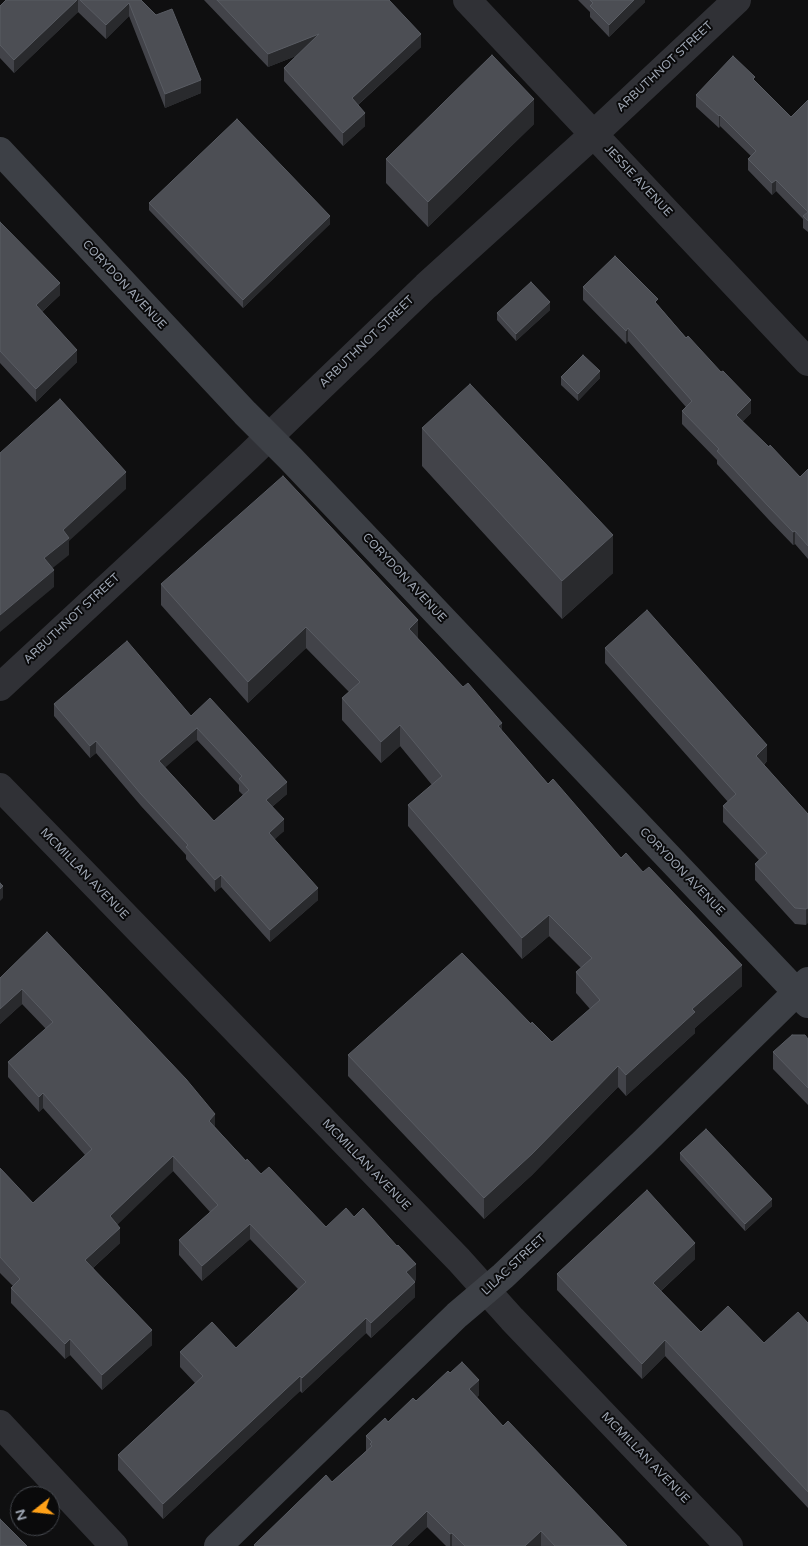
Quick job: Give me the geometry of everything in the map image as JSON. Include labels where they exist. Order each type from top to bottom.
[{"type":"main road","name":"CORYDON AVENUE","points":[[0,151],[152,315],[804,992]]},
{"type":"main road","name":"LILAC STREET","points":[[218,1546],[457,1316],[804,992]]},
{"type":"street","name":"JESSIE AVENUE","points":[[467,0],[808,362]]},
{"type":"street","name":"ARBUTHNOT STREET","points":[[0,687],[269,437],[426,286],[594,134],[737,0]]},
{"type":"street","name":"MCMILLAN AVENUE","points":[[0,787],[486,1290],[729,1546]]},
{"type":"street","points":[[0,1424],[114,1546]]},
{"type":"building","points":[[6,0],[77,0],[14,60],[0,45],[0,6]]},
{"type":"building","points":[[80,0],[141,0],[156,15],[172,9],[201,80],[165,94],[129,3],[106,25]]},
{"type":"building","points":[[217,0],[389,0],[421,34],[352,98],[365,113],[343,133],[284,68],[319,34],[268,54]]},
{"type":"building","points":[[590,0],[634,0],[609,25],[590,6],[593,3]]},
{"type":"building","points":[[492,55],[534,99],[428,202],[386,159]]},
{"type":"building","points":[[733,56],[791,117],[808,100],[808,212],[776,180],[772,183],[748,159],[756,151],[720,115],[696,95]]},
{"type":"building","points":[[237,119],[330,216],[243,300],[149,203]]},
{"type":"building","points":[[808,212],[808,221],[803,216]]},
{"type":"building","points":[[0,222],[60,283],[36,305],[77,350],[36,389],[0,351]]},
{"type":"building","points":[[615,256],[658,299],[655,302],[686,338],[688,336],[721,372],[723,371],[751,400],[736,415],[769,447],[770,445],[800,477],[808,469],[808,546],[769,507],[717,451],[719,449],[682,411],[692,401],[628,328],[626,331],[583,287]]},
{"type":"building","points":[[531,282],[550,302],[516,334],[497,313]]},
{"type":"building","points":[[583,355],[600,371],[578,394],[561,377]]},
{"type":"building","points":[[470,384],[613,535],[562,581],[422,428]]},
{"type":"building","points":[[60,399],[126,472],[63,530],[69,538],[44,558],[54,570],[0,615],[0,453]]},
{"type":"building","points":[[283,476],[418,620],[409,629],[463,687],[468,683],[502,723],[498,726],[548,784],[553,779],[621,858],[626,853],[643,872],[649,867],[742,965],[692,1009],[695,1012],[626,1075],[618,1066],[532,1154],[484,1198],[348,1055],[462,953],[531,1024],[532,1022],[552,1042],[600,1000],[576,972],[592,958],[549,915],[522,938],[408,805],[442,776],[400,725],[381,742],[342,698],[360,682],[306,627],[248,682],[161,584]]},
{"type":"building","points":[[647,610],[767,745],[756,756],[808,814],[808,908],[795,908],[755,864],[767,853],[723,806],[736,794],[605,648]]},
{"type":"building","points":[[127,641],[191,716],[210,698],[287,782],[266,800],[284,819],[269,833],[318,888],[270,930],[221,875],[215,880],[186,847],[188,845],[96,741],[90,746],[54,704]],"holes":[[[197,728],[242,776],[239,779],[249,790],[214,821],[159,761]]]},
{"type":"building","points":[[47,932],[186,1079],[215,1114],[209,1121],[246,1161],[247,1159],[261,1174],[269,1167],[326,1227],[346,1208],[354,1217],[363,1208],[416,1264],[406,1272],[415,1282],[371,1323],[366,1318],[302,1378],[300,1376],[163,1504],[118,1455],[203,1376],[180,1352],[212,1322],[236,1348],[306,1282],[250,1224],[202,1266],[179,1240],[218,1205],[173,1156],[110,1216],[120,1228],[85,1260],[152,1330],[102,1375],[70,1339],[65,1344],[11,1288],[20,1279],[0,1257],[0,1168],[33,1203],[92,1149],[43,1093],[39,1097],[8,1062],[53,1022],[22,989],[0,1009],[0,978]]},
{"type":"building","points":[[792,1035],[805,1035],[808,1039],[808,1088],[773,1052]]},
{"type":"building","points":[[706,1129],[772,1199],[745,1224],[680,1153]]},
{"type":"building","points":[[647,1190],[695,1243],[653,1283],[701,1332],[728,1306],[764,1343],[798,1312],[808,1323],[808,1492],[665,1340],[642,1364],[557,1274]]},
{"type":"building","points":[[462,1362],[479,1380],[469,1389],[503,1426],[508,1421],[627,1546],[555,1546],[541,1531],[525,1546],[465,1546],[427,1511],[391,1546],[254,1545],[326,1475],[332,1482],[372,1446],[370,1444],[372,1442],[366,1436],[385,1418],[388,1422],[413,1398],[416,1401],[448,1371],[450,1373]]},
{"type":"building","points":[[0,1519],[10,1529],[10,1536],[17,1536],[27,1546],[0,1546]]}]
